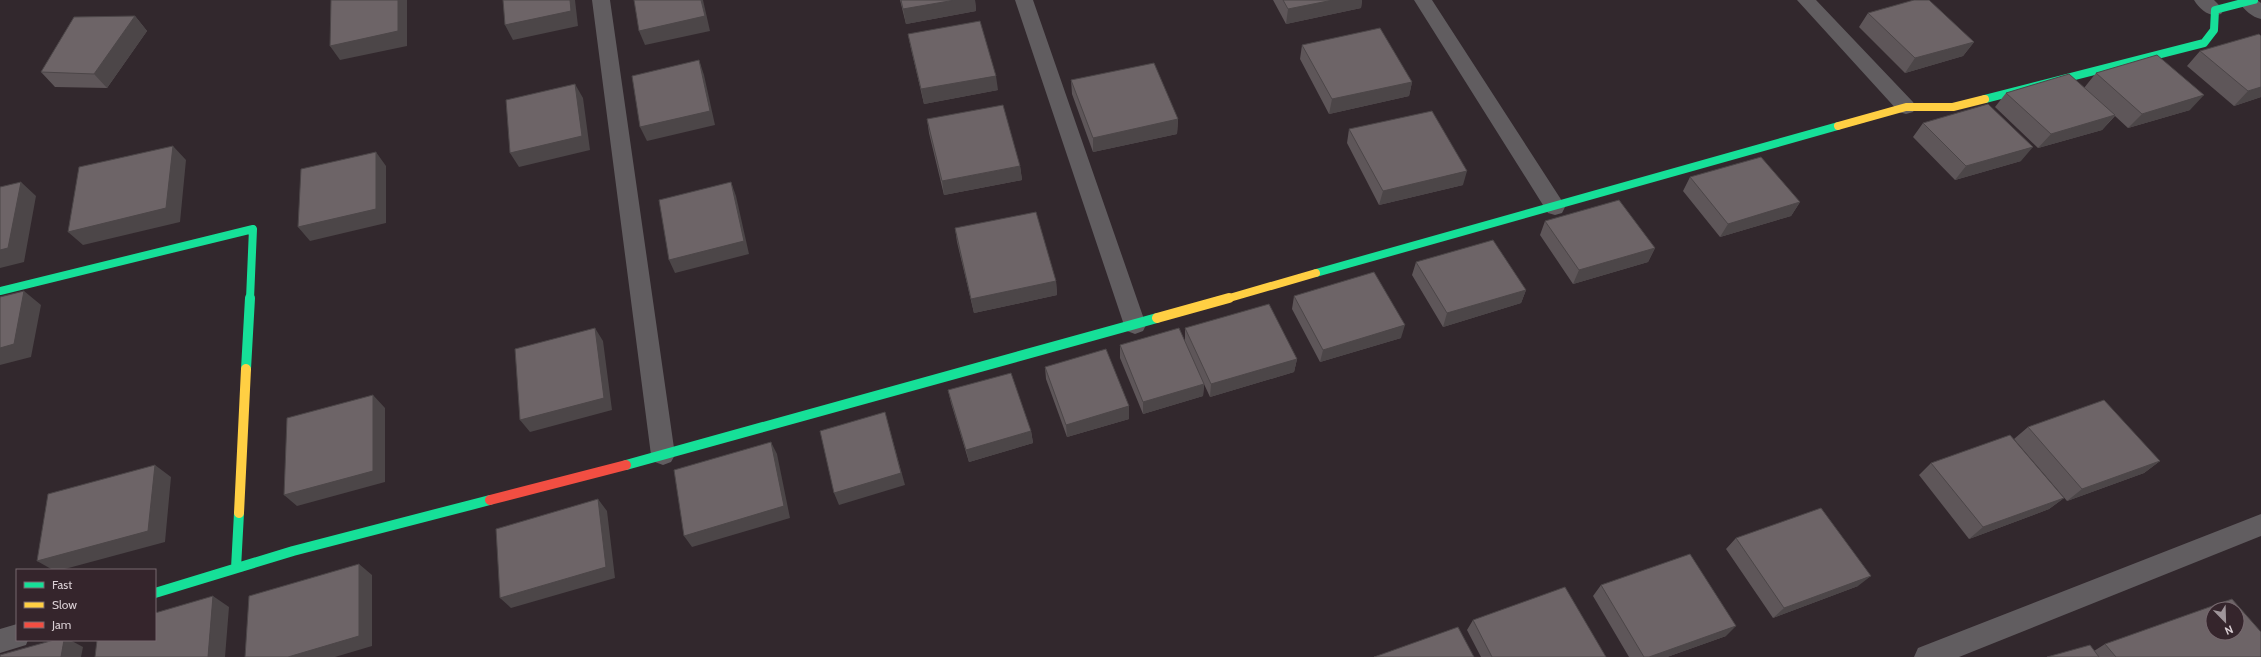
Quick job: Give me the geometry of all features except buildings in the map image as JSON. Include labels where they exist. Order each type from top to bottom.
[{"type":"street","points":[[601,0],[663,455]]},
{"type":"street","points":[[1024,0],[1135,325]]},
{"type":"street","points":[[1423,0],[1555,207]]},
{"type":"street","points":[[1806,0],[1906,107]]},
{"type":"street","points":[[156,593],[293,551],[663,455],[1135,325],[1906,107],[1953,107],[2204,43],[2214,30],[2209,5],[2255,5]]},
{"type":"street","points":[[0,291],[253,229],[236,568]]},
{"type":"street","points":[[1927,657],[2261,525]]},
{"type":"street","points":[[0,641],[16,636]]},
{"type":"traffic: fast","points":[[1985,99],[2204,43],[2214,30],[2215,10],[2254,0]]},
{"type":"traffic: fast","points":[[1316,273],[1838,126]]},
{"type":"traffic: fast","points":[[0,291],[253,229],[246,369]]},
{"type":"traffic: fast","points":[[626,465],[1157,318]]},
{"type":"traffic: fast","points":[[156,593],[293,551],[490,500]]},
{"type":"traffic: fast","points":[[236,568],[239,513]]},
{"type":"traffic: slow","points":[[1838,126],[1906,107],[1953,107],[1985,99]]},
{"type":"traffic: slow","points":[[1157,318],[1316,273]]},
{"type":"traffic: slow","points":[[239,513],[246,369]]},
{"type":"traffic: jam","points":[[490,500],[626,465]]}]
